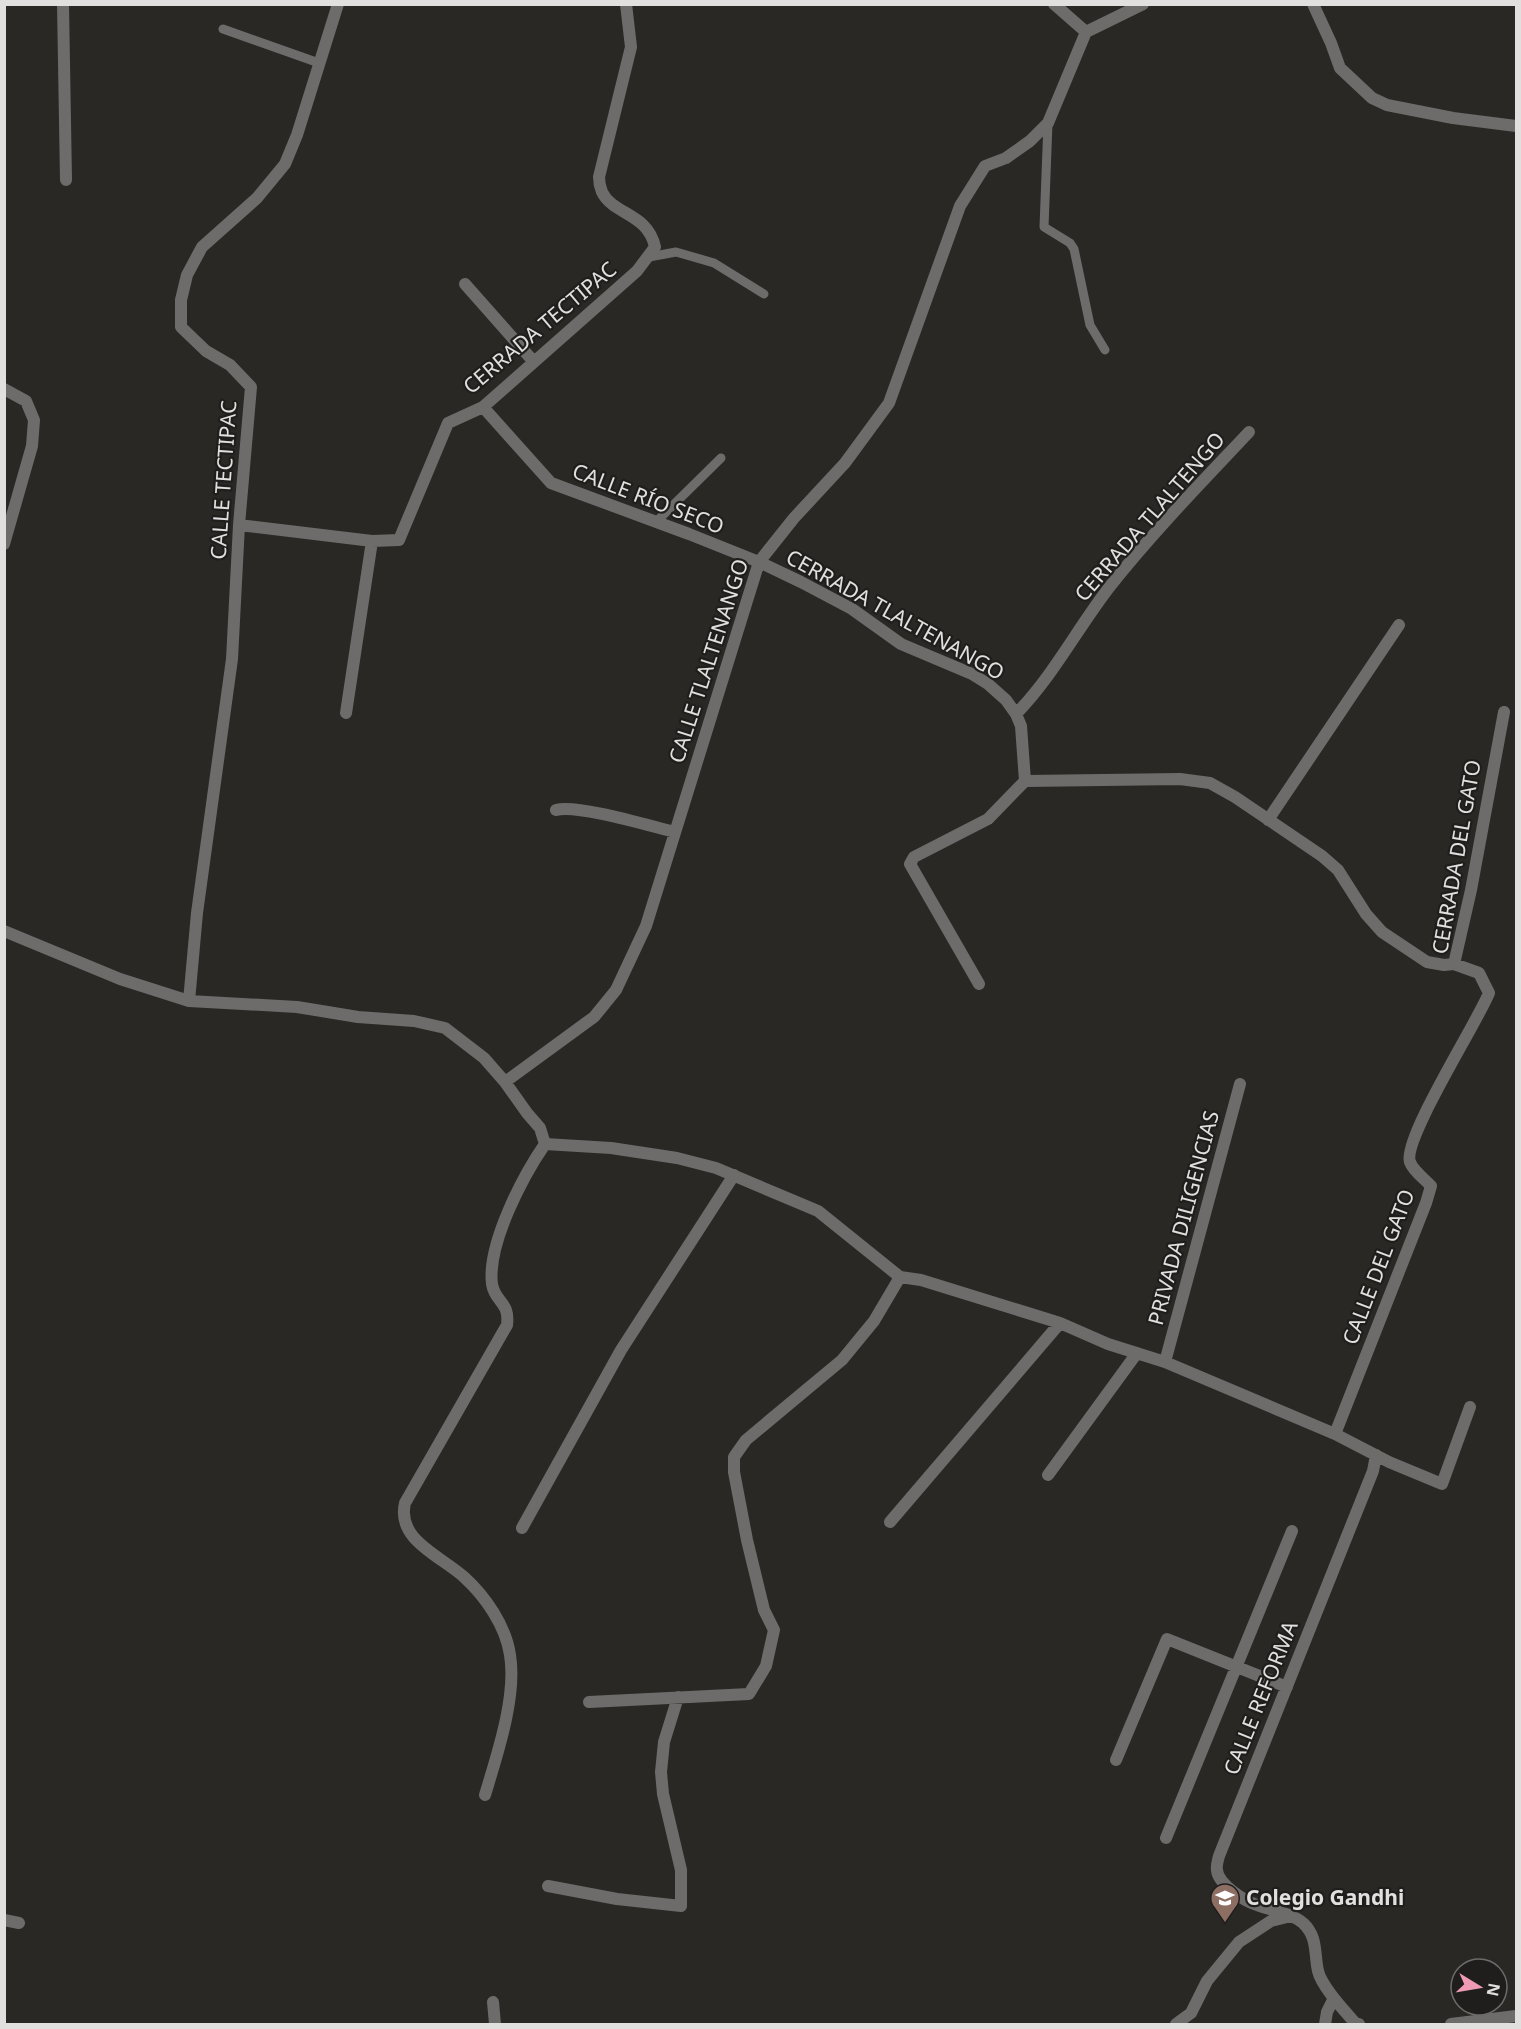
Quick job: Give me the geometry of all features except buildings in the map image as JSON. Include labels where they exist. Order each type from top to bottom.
[{"type":"street","points":[[63,4],[66,180]]},
{"type":"street","name":"CALLE TECTIPAC","points":[[189,1001],[197,913],[232,658],[239,525],[251,387],[230,365],[206,351],[181,327],[181,300],[187,275],[202,247],[257,198],[285,164],[297,135],[338,4]]},
{"type":"street","points":[[626,4],[631,47],[599,177],[602,193],[645,226],[653,236],[652,252]]},
{"type":"street","points":[[1054,4],[1086,32],[1143,4]]},
{"type":"street","points":[[1313,4],[1340,68],[1372,98],[1387,105],[1442,116],[1516,126]]},
{"type":"street","name":"CALLE TLALTENANGO","points":[[505,1082],[594,1017],[616,990],[646,926],[759,562],[794,518],[845,463],[889,403],[960,206],[985,166],[1006,158],[1030,141],[1048,123],[1086,32]]},
{"type":"street","name":"CERRADA TECTIPAC","points":[[239,525],[372,541],[399,540],[448,423],[483,407],[637,271],[652,252]]},
{"type":"street","points":[[465,284],[534,362]]},
{"type":"street","points":[[4,389],[26,401],[34,420],[32,446],[4,544]]},
{"type":"street","name":"CALLE RÍO SECO","points":[[483,407],[551,483],[759,562]]},
{"type":"street","name":"CERRADA TLALTENGO","points":[[1016,714],[1035,695],[1111,586],[1185,500],[1249,432]]},
{"type":"street","points":[[346,713],[372,541]]},
{"type":"street","name":"CERRADA TLALTENANGO","points":[[759,562],[852,609],[901,644],[972,674],[988,684],[1006,700],[1021,726],[1025,781]]},
{"type":"street","points":[[1268,820],[1399,625]]},
{"type":"street","name":"CERRADA DEL GATO","points":[[1489,993],[1479,973],[1454,964],[1471,890],[1504,712]]},
{"type":"street","points":[[979,984],[910,864],[914,857],[988,819],[1025,781],[1180,779],[1210,783],[1235,797],[1322,856],[1338,870],[1366,914],[1382,932],[1427,962],[1454,964]]},
{"type":"street","points":[[556,810],[563,808],[583,810],[675,832]]},
{"type":"street","points":[[4,931],[120,979],[189,1001],[297,1007],[358,1017],[414,1021],[445,1028],[484,1058],[540,1128],[544,1144],[519,1188],[504,1223],[495,1253],[492,1281],[494,1293],[506,1307],[507,1325],[403,1509],[405,1526],[410,1534],[470,1583],[490,1609],[508,1644],[511,1666],[506,1720],[485,1794]]},
{"type":"street","name":"CALLE DEL GATO","points":[[1335,1434],[1431,1186],[1416,1171],[1410,1161],[1411,1142],[1463,1041],[1483,1009],[1489,993]]},
{"type":"street","name":"PRIVADA DILIGENCIAS","points":[[1165,1362],[1240,1084]]},
{"type":"street","points":[[544,1144],[611,1148],[677,1158],[716,1168],[818,1211],[900,1277],[921,1280],[1060,1323],[1108,1344],[1165,1362],[1335,1434],[1442,1484],[1470,1407]]},
{"type":"street","points":[[522,1528],[621,1350],[734,1176]]},
{"type":"street","points":[[589,1701],[748,1694],[766,1666],[774,1630],[765,1610],[747,1540],[734,1472],[734,1457],[746,1440],[842,1360],[874,1321],[900,1277]]},
{"type":"street","points":[[890,1522],[1060,1323]]},
{"type":"street","points":[[1048,1475],[1137,1353]]},
{"type":"street","name":"CALLE REFORMA","points":[[1292,1915],[1254,1905],[1224,1885],[1216,1871],[1219,1856],[1373,1471],[1376,1455]]},
{"type":"street","points":[[1166,1838],[1292,1531]]},
{"type":"street","points":[[1116,1760],[1167,1639],[1287,1687]]},
{"type":"street","points":[[549,1886],[617,1899],[681,1906],[681,1870],[663,1794],[661,1772],[664,1742],[678,1696]]},
{"type":"street","points":[[1176,2025],[1191,2013],[1207,1981],[1239,1942],[1271,1921],[1292,1915],[1311,1932],[1316,1947],[1318,1972],[1334,1998],[1359,2025]]},
{"type":"street","points":[[4,1920],[19,1923]]},
{"type":"street","points":[[1325,2025],[1327,2012],[1334,1998]]},
{"type":"street","points":[[493,2002],[495,2025]]},
{"type":"street","points":[[1451,2025],[1516,2016]]},
{"type":"lane","points":[[223,29],[319,63]]},
{"type":"lane","points":[[1048,123],[1044,227],[1070,243],[1074,249],[1090,325],[1105,350]]},
{"type":"lane","points":[[652,252],[676,252],[714,263],[764,294]]},
{"type":"lane","points":[[656,522],[721,458]]},
{"type":"place","name":"Colegio Gandhi","points":[[1225,1924]]}]
